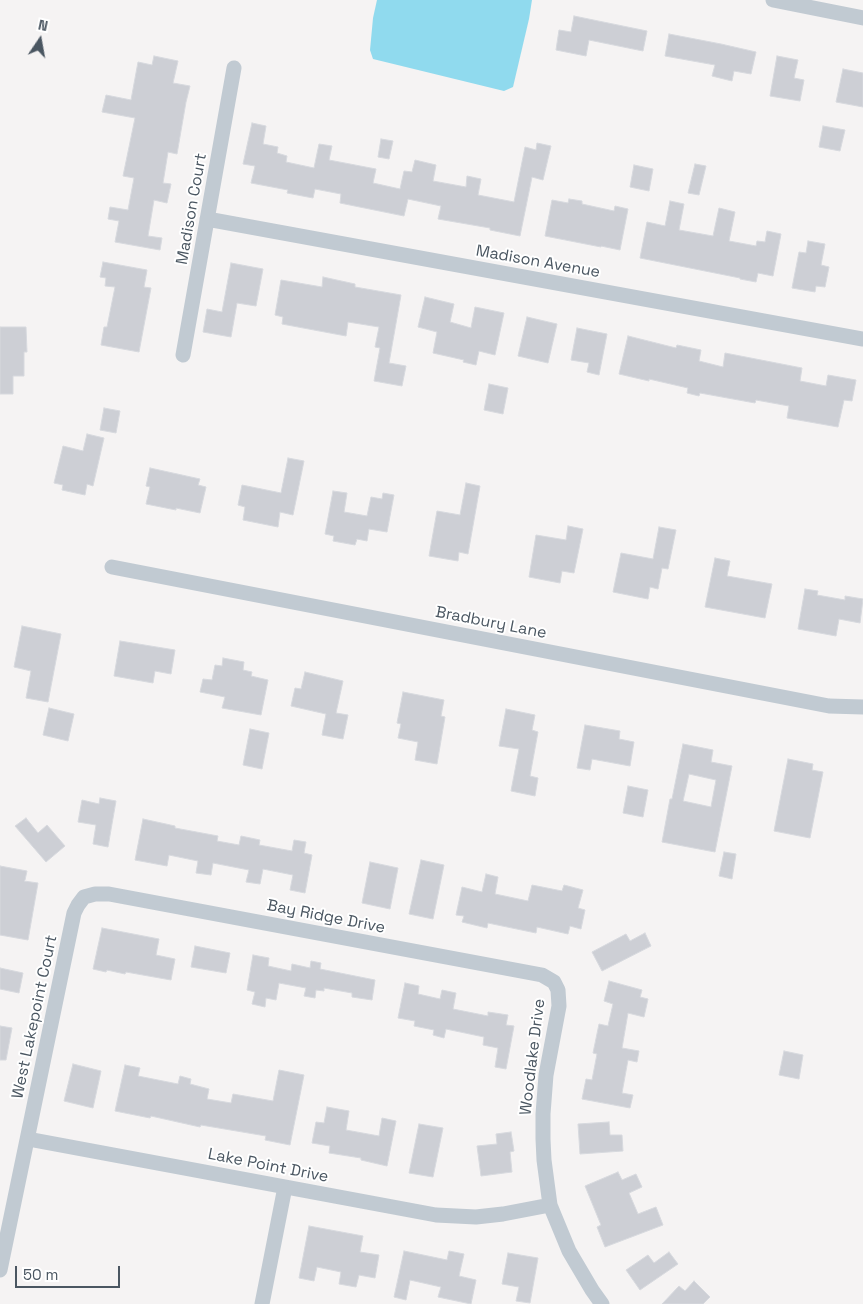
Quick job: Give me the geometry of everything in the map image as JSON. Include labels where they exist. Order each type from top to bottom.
[{"type":"street","points":[[773,0],[863,18]]},
{"type":"street","name":"Madison Court","points":[[184,355],[234,68]]},
{"type":"street","name":"Madison Avenue","points":[[208,219],[863,339]]},
{"type":"street","name":"Bradbury Lane","points":[[112,567],[829,706],[863,707]]},
{"type":"street","name":"Bay Ridge Drive","points":[[89,895],[109,894],[144,900],[542,976],[554,982]]},
{"type":"street","name":"West Lakepoint Court","points":[[0,1270],[74,913],[84,897],[89,895]]},
{"type":"street","name":"Woodlake Drive","points":[[554,982],[558,990],[559,1006],[546,1075],[542,1139],[550,1205],[569,1251],[602,1304]]},
{"type":"street","name":"Lake Point Drive","points":[[28,1139],[436,1215],[476,1217],[504,1214],[550,1205]]},
{"type":"street","points":[[262,1304],[285,1188]]},
{"type":"water","points":[[377,0],[532,0],[513,87],[504,91],[373,59],[370,50]]},
{"type":"building","points":[[574,16],[647,31],[643,51],[589,40],[586,56],[556,50],[559,30],[571,32]]},
{"type":"building","points":[[669,34],[756,52],[751,74],[734,71],[732,81],[712,76],[715,65],[665,56]]},
{"type":"building","points":[[154,56],[178,61],[173,83],[190,86],[177,154],[168,152],[163,183],[171,184],[167,203],[154,200],[148,236],[162,238],[160,250],[115,242],[119,221],[108,219],[110,207],[128,210],[134,178],[123,176],[135,118],[102,112],[106,95],[131,100],[138,62],[152,65]]},
{"type":"building","points":[[777,56],[798,60],[794,78],[804,80],[800,101],[770,96]]},
{"type":"building","points":[[843,69],[863,73],[863,107],[836,102]]},
{"type":"building","points":[[252,123],[266,126],[263,144],[278,147],[277,153],[287,156],[286,162],[314,168],[319,144],[332,146],[329,160],[376,169],[373,183],[400,189],[404,171],[412,172],[415,160],[436,165],[433,181],[466,187],[467,176],[481,179],[478,195],[514,202],[525,147],[536,150],[537,143],[551,146],[543,180],[532,177],[520,236],[490,230],[490,228],[438,219],[441,206],[408,199],[404,216],[340,203],[341,194],[315,189],[313,198],[287,193],[288,190],[251,183],[255,166],[243,164]]},
{"type":"building","points":[[823,126],[845,130],[840,151],[819,147]]},
{"type":"building","points":[[381,139],[393,141],[389,159],[378,157]]},
{"type":"building","points":[[695,164],[706,166],[699,195],[688,193]]},
{"type":"building","points":[[634,165],[653,169],[649,191],[630,187]]},
{"type":"building","points":[[569,199],[614,211],[615,206],[628,209],[620,250],[545,236],[552,200],[568,203]]},
{"type":"building","points":[[670,201],[684,204],[679,230],[713,236],[719,208],[735,212],[729,241],[756,246],[757,241],[765,242],[767,231],[781,234],[773,276],[758,273],[756,282],[640,258],[647,222],[665,226]]},
{"type":"building","points":[[808,241],[825,244],[821,265],[829,267],[825,287],[816,286],[815,292],[792,288],[799,252],[806,253]]},
{"type":"building","points":[[103,262],[147,270],[144,287],[151,288],[139,352],[101,345],[104,327],[107,327],[115,287],[105,286],[106,278],[100,277]]},
{"type":"building","points":[[231,263],[263,269],[256,306],[237,303],[231,337],[203,332],[207,309],[222,312]]},
{"type":"building","points":[[323,277],[355,284],[355,287],[401,295],[389,363],[406,366],[402,386],[374,381],[380,348],[375,347],[379,327],[348,322],[346,336],[282,324],[283,317],[275,315],[281,280],[322,287]]},
{"type":"building","points":[[425,297],[454,304],[450,322],[471,328],[475,307],[504,313],[495,355],[479,351],[476,365],[463,362],[464,360],[433,353],[437,332],[418,327]]},
{"type":"building","points":[[527,317],[557,324],[548,363],[518,356]]},
{"type":"building","points":[[0,327],[26,327],[27,352],[24,352],[24,376],[13,376],[13,394],[0,394]]},
{"type":"building","points":[[577,328],[607,334],[599,375],[587,372],[589,363],[571,360]]},
{"type":"building","points":[[628,336],[676,348],[677,345],[701,350],[699,361],[723,367],[725,353],[802,368],[800,381],[826,386],[828,375],[856,380],[852,401],[844,400],[838,427],[787,418],[789,406],[756,400],[755,403],[700,393],[699,396],[687,393],[688,388],[619,374]]},
{"type":"building","points":[[489,384],[508,388],[503,414],[484,410]]},
{"type":"building","points":[[104,408],[120,411],[116,433],[100,430]]},
{"type":"building","points":[[87,434],[104,438],[93,486],[87,484],[85,495],[62,490],[63,485],[54,483],[63,446],[83,451]]},
{"type":"building","points":[[288,458],[304,461],[293,515],[280,512],[278,527],[243,520],[245,507],[238,505],[242,485],[281,493]]},
{"type":"building","points":[[150,468],[200,479],[198,485],[206,487],[200,513],[146,504],[150,487],[146,486]]},
{"type":"building","points":[[466,483],[480,486],[468,554],[459,552],[458,561],[429,556],[437,511],[460,515]]},
{"type":"building","points":[[333,491],[347,493],[344,512],[367,516],[371,497],[382,499],[383,493],[394,495],[387,532],[369,529],[367,541],[357,539],[355,545],[333,541],[334,536],[325,534]]},
{"type":"building","points":[[568,526],[583,529],[574,573],[562,571],[560,583],[529,577],[536,535],[566,540]]},
{"type":"building","points":[[659,527],[676,530],[668,569],[662,568],[658,589],[650,587],[648,599],[613,592],[621,553],[653,559]]},
{"type":"building","points":[[715,558],[730,561],[727,576],[772,584],[765,618],[705,607]]},
{"type":"building","points":[[805,589],[818,591],[817,595],[845,600],[845,596],[863,599],[860,623],[839,619],[836,636],[798,629]]},
{"type":"building","points":[[22,626],[61,634],[48,702],[26,698],[31,671],[14,667]]},
{"type":"building","points":[[120,641],[175,650],[171,674],[155,671],[153,683],[114,676]]},
{"type":"building","points":[[223,658],[244,662],[243,670],[252,672],[251,676],[268,680],[261,715],[222,708],[225,697],[200,692],[203,679],[212,680],[215,665],[222,666]]},
{"type":"building","points":[[305,672],[343,681],[336,713],[348,715],[343,739],[322,735],[326,714],[291,706],[295,688],[301,689]]},
{"type":"building","points":[[403,692],[444,700],[441,716],[445,717],[437,764],[415,760],[418,742],[398,738],[401,724],[397,723]]},
{"type":"building","points":[[49,708],[74,714],[68,741],[43,735]]},
{"type":"building","points":[[506,709],[535,715],[532,730],[538,732],[530,776],[538,778],[535,796],[511,791],[519,749],[499,746]]},
{"type":"building","points":[[585,725],[620,731],[619,739],[634,742],[630,766],[592,759],[590,770],[577,768]]},
{"type":"building","points":[[250,729],[269,733],[262,769],[243,765]]},
{"type":"building","points":[[683,744],[713,750],[711,762],[732,766],[715,852],[662,842],[670,799],[672,799]],"holes":[[[689,774],[716,780],[711,807],[683,801]]]},
{"type":"building","points":[[788,759],[813,764],[812,770],[823,772],[810,838],[774,831]]},
{"type":"building","points":[[628,786],[648,790],[643,817],[623,813]]},
{"type":"building","points":[[100,798],[116,801],[108,847],[93,844],[96,825],[78,822],[82,800],[99,804]]},
{"type":"building","points":[[26,818],[38,833],[47,825],[65,846],[46,862],[15,826]]},
{"type":"building","points":[[143,819],[175,826],[175,828],[218,836],[217,841],[239,845],[241,836],[260,840],[259,845],[292,851],[294,840],[306,842],[304,853],[312,855],[305,893],[290,890],[293,875],[263,869],[260,884],[246,882],[249,870],[213,863],[211,875],[196,873],[198,861],[169,855],[167,866],[135,860]]},
{"type":"building","points":[[724,852],[736,854],[732,879],[719,876]]},
{"type":"building","points":[[421,860],[444,865],[433,919],[409,914]]},
{"type":"building","points":[[370,862],[398,868],[390,909],[362,903]]},
{"type":"building","points":[[0,866],[27,871],[24,881],[38,883],[28,940],[0,935]]},
{"type":"building","points":[[486,874],[498,877],[495,894],[528,901],[532,885],[562,891],[564,885],[583,890],[578,908],[585,910],[581,929],[570,926],[568,934],[537,927],[536,933],[488,923],[487,928],[462,922],[464,916],[456,915],[462,887],[482,892]]},
{"type":"building","points":[[102,928],[159,939],[156,955],[175,959],[171,980],[126,972],[125,974],[93,969]]},
{"type":"building","points":[[645,933],[651,946],[602,971],[592,952],[626,934],[630,941]]},
{"type":"building","points":[[195,946],[230,953],[226,973],[191,967]]},
{"type":"building","points":[[253,955],[269,958],[268,966],[291,971],[292,964],[310,968],[311,961],[321,963],[320,969],[375,980],[372,1000],[352,997],[352,993],[324,988],[324,991],[316,990],[315,998],[304,996],[306,988],[279,983],[276,1000],[266,998],[265,1007],[252,1004],[255,992],[247,990]]},
{"type":"building","points":[[0,968],[23,973],[19,993],[0,989]]},
{"type":"building","points":[[609,981],[642,990],[640,997],[648,999],[644,1017],[628,1013],[622,1048],[639,1051],[637,1062],[628,1060],[622,1093],[633,1095],[630,1108],[582,1099],[586,1079],[592,1080],[597,1054],[593,1053],[599,1024],[608,1026],[613,1004],[604,1001]]},
{"type":"building","points":[[405,983],[419,986],[418,994],[440,999],[442,990],[456,993],[453,1009],[488,1016],[488,1012],[508,1015],[506,1025],[514,1026],[506,1069],[495,1067],[498,1048],[483,1045],[484,1037],[446,1029],[444,1038],[433,1035],[434,1030],[414,1026],[415,1021],[398,1018]]},
{"type":"building","points":[[0,1026],[12,1028],[6,1060],[0,1060]]},
{"type":"building","points":[[784,1051],[803,1055],[799,1079],[779,1075]]},
{"type":"building","points":[[73,1064],[101,1071],[93,1108],[64,1101]]},
{"type":"building","points":[[125,1065],[140,1068],[138,1076],[178,1084],[180,1076],[191,1079],[190,1084],[209,1089],[207,1099],[231,1103],[233,1094],[273,1101],[279,1070],[304,1075],[290,1145],[265,1140],[266,1136],[201,1125],[200,1127],[151,1116],[150,1118],[115,1111]]},
{"type":"building","points":[[327,1107],[349,1111],[346,1130],[379,1136],[382,1118],[396,1121],[387,1166],[361,1160],[361,1158],[329,1153],[330,1146],[312,1143],[316,1122],[324,1123]]},
{"type":"building","points":[[609,1122],[610,1135],[622,1135],[623,1151],[580,1154],[578,1124]]},
{"type":"building","points":[[419,1124],[443,1128],[433,1177],[409,1173]]},
{"type":"building","points":[[511,1132],[514,1151],[510,1152],[512,1172],[481,1176],[477,1146],[497,1144],[496,1134]]},
{"type":"building","points":[[618,1172],[622,1180],[636,1174],[642,1187],[629,1193],[638,1214],[656,1207],[663,1225],[605,1247],[597,1227],[601,1225],[585,1186]]},
{"type":"building","points":[[309,1226],[363,1236],[360,1252],[379,1255],[375,1278],[359,1275],[356,1287],[339,1284],[341,1272],[317,1267],[314,1281],[299,1278]]},
{"type":"building","points":[[404,1251],[447,1260],[449,1251],[464,1254],[459,1276],[476,1280],[471,1304],[438,1297],[441,1287],[410,1280],[406,1300],[394,1297]]},
{"type":"building","points":[[669,1252],[678,1264],[640,1290],[626,1270],[648,1255],[654,1263]]},
{"type":"building","points":[[508,1253],[538,1258],[530,1303],[516,1301],[519,1287],[502,1284]]},
{"type":"building","points":[[694,1281],[710,1297],[703,1304],[662,1304],[679,1286],[685,1291]]}]
